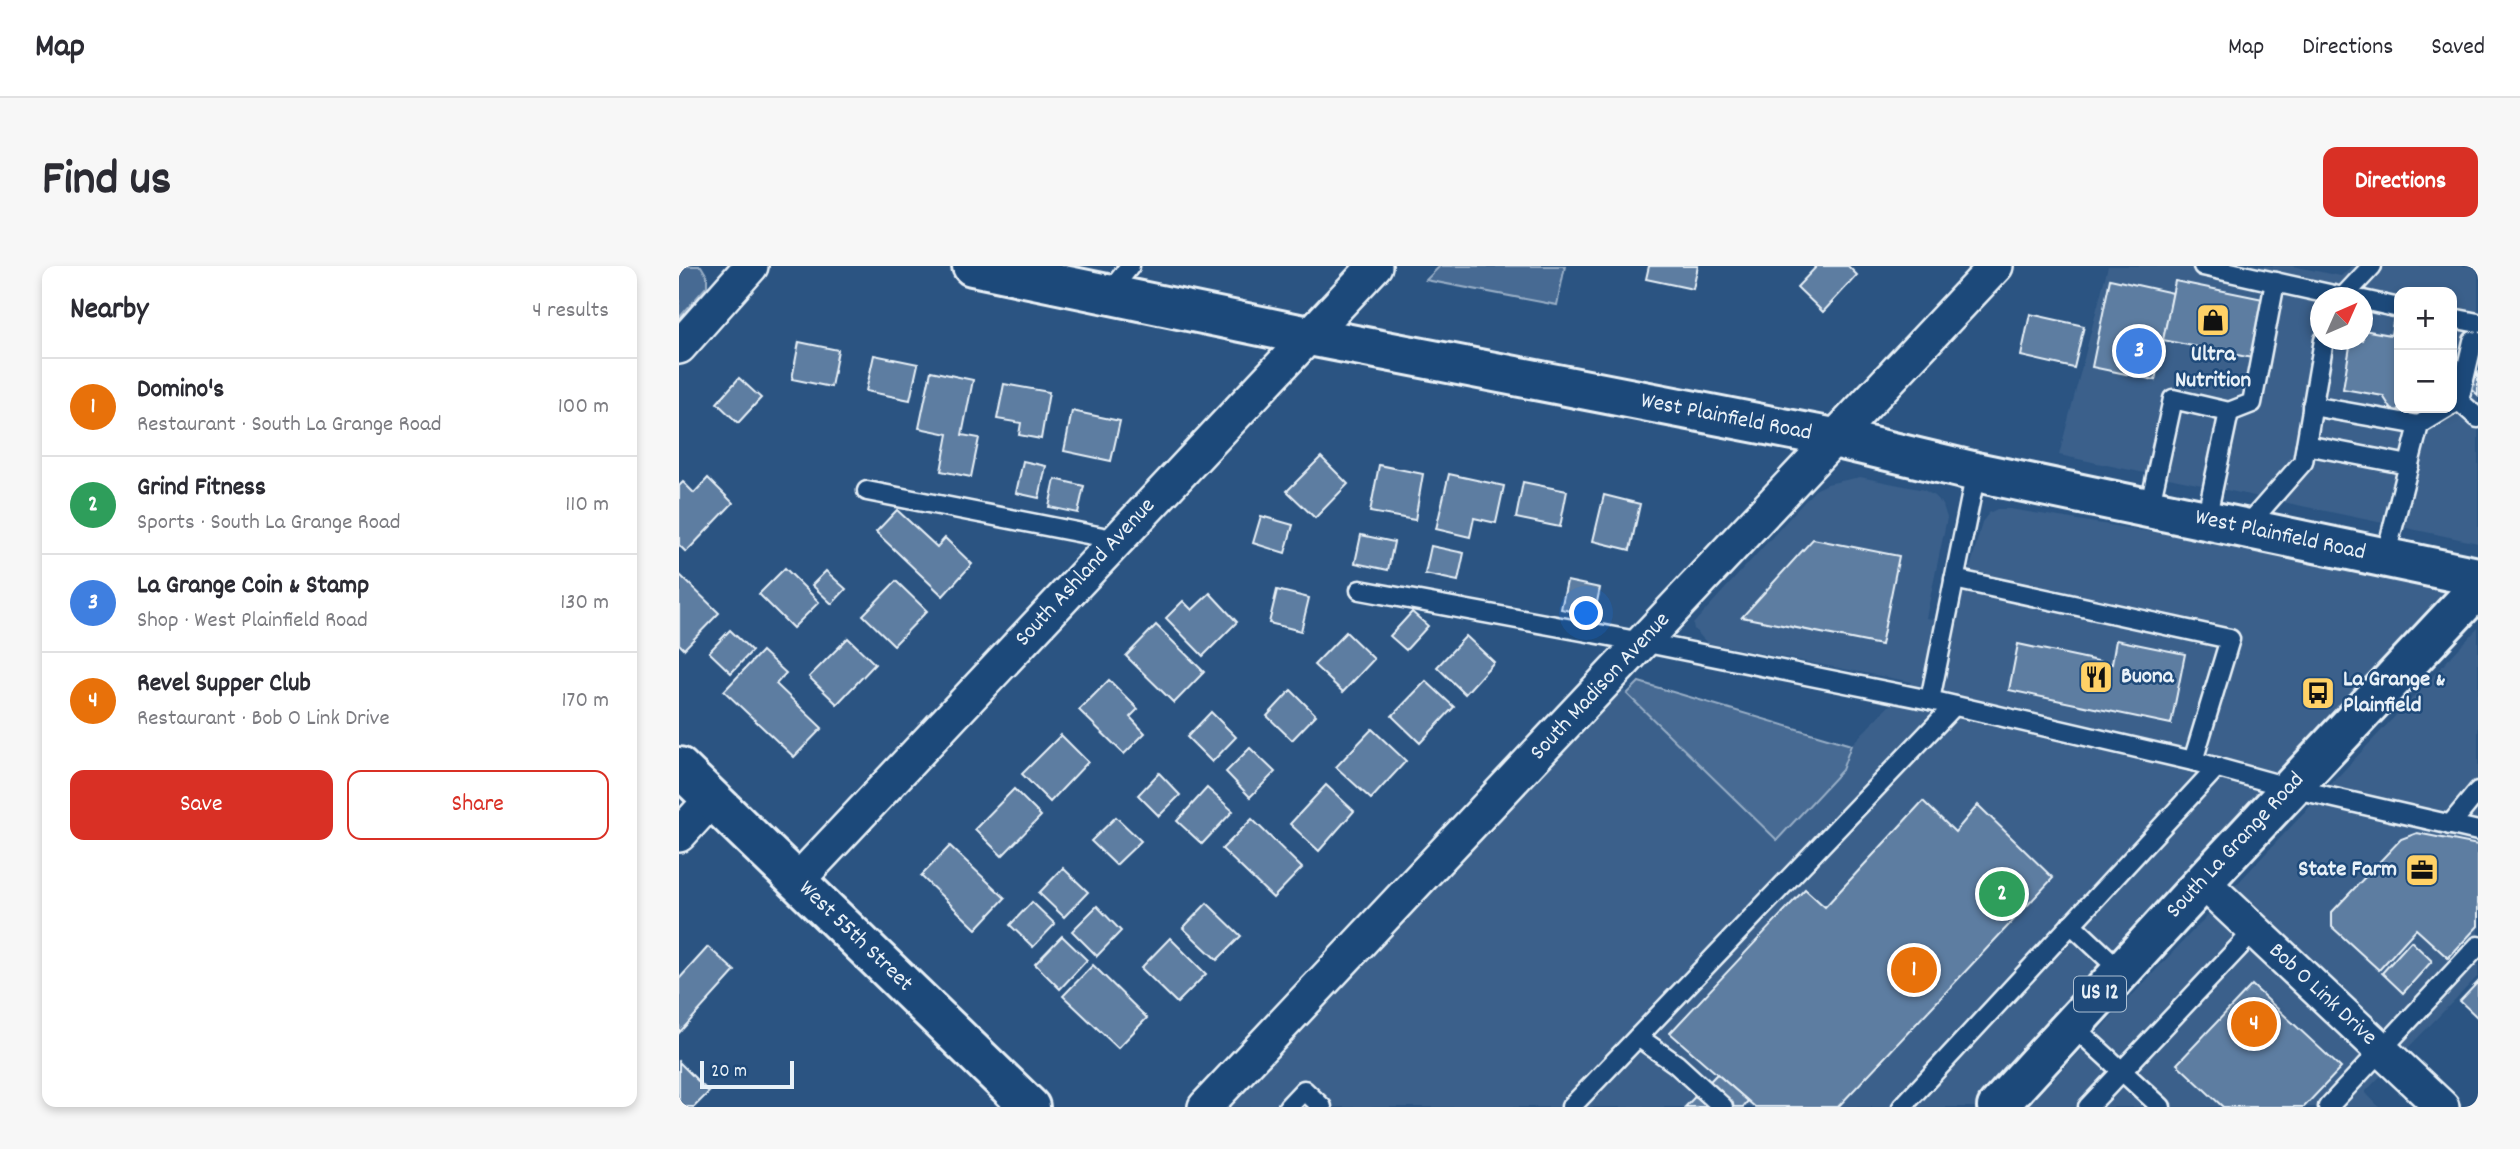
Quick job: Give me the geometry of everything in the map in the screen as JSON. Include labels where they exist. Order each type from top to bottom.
[{"type":"main road","name":"West Plainfield Road","points":[[972,266],[1119,280],[1309,336],[1834,439],[1976,472],[2478,578]]},
{"type":"main road","name":"South La Grange Road","points":[[1997,1107],[2478,588]]},
{"type":"main road","name":"West 55th Street","points":[[679,767],[1030,1107]]},
{"type":"street","points":[[679,347],[751,266]]},
{"type":"street","name":"South Ashland Avenue","points":[[797,881],[1375,266]]},
{"type":"street","name":"South Madison Avenue","points":[[1205,1107],[1996,266]]},
{"type":"street","points":[[679,835],[712,799]]},
{"type":"street","name":"Bob O Link Drive","points":[[2203,882],[2442,1107]]},
{"type":"lane","points":[[2203,266],[2310,290]]},
{"type":"lane","points":[[2354,287],[2372,266]]},
{"type":"lane","points":[[2149,509],[2173,400],[2229,412],[2252,403],[2275,282]]},
{"type":"lane","points":[[2373,302],[2394,307]]},
{"type":"lane","points":[[2457,319],[2478,323]]},
{"type":"lane","points":[[2457,389],[2473,341],[2478,342]]},
{"type":"lane","points":[[2245,528],[2303,462],[2322,350]]},
{"type":"lane","points":[[2312,406],[2419,425],[2438,413]]},
{"type":"lane","points":[[2457,407],[2478,418]]},
{"type":"lane","points":[[2206,520],[2229,412]]},
{"type":"lane","points":[[2385,558],[2419,425]]},
{"type":"lane","points":[[2306,445],[2409,465]]},
{"type":"lane","points":[[1930,700],[1976,472]]},
{"type":"lane","points":[[867,491],[1118,540]]},
{"type":"lane","points":[[1954,579],[2230,639],[2193,761]]},
{"type":"lane","points":[[1360,590],[1642,642],[1930,700],[2478,831]]},
{"type":"lane","points":[[1571,1107],[1954,706]]},
{"type":"lane","points":[[1902,1107],[2217,767]]},
{"type":"lane","points":[[2450,825],[2478,791]]},
{"type":"lane","points":[[2071,924],[2121,971]]},
{"type":"lane","points":[[2088,1107],[2254,931]]},
{"type":"lane","points":[[2327,1107],[2478,946]]},
{"type":"lane","points":[[2072,1025],[2161,1107]]},
{"type":"lane","points":[[1639,1037],[1676,1064],[1723,1107]]},
{"type":"lane","points":[[1288,1107],[1304,1090],[1322,1107]]},
{"type":"shaded area","points":[[679,266],[701,266],[707,276],[707,286],[679,318]]},
{"type":"shaded area","points":[[1440,266],[1565,266],[1557,305],[1426,280]]},
{"type":"shaded area","points":[[2108,266],[2292,266],[2341,276],[2352,266],[2478,266],[2478,543],[2059,455]]},
{"type":"shaded area","points":[[1860,477],[1924,490],[1943,505],[1947,518],[1926,618],[1956,622],[1982,522],[1989,513],[1997,509],[2471,584],[1994,1107],[1219,1107],[1614,681],[1778,840],[1842,770],[1851,745],[1912,682],[1707,643],[1694,629],[1693,624],[1815,490],[1827,484]]},
{"type":"shaded area","points":[[2478,628],[2478,976],[2365,1092],[2379,1107],[2027,1107]]},
{"type":"shaded area","points":[[1639,682],[1851,745],[1842,770],[1777,840],[1627,694]]},
{"type":"building","points":[[1649,266],[1698,266],[1693,289],[1646,279]]},
{"type":"building","points":[[1817,266],[1848,266],[1857,275],[1823,312],[1797,287]]},
{"type":"building","points":[[2110,279],[2173,293],[2155,380],[2092,367]]},
{"type":"building","name":"Ultra Nutrition","points":[[2175,281],[2263,299],[2252,358],[2163,340]]},
{"type":"building","points":[[2030,314],[2084,326],[2074,368],[2021,356]]},
{"type":"building","points":[[2394,316],[2394,413],[2383,396],[2343,389],[2349,350],[2373,350],[2373,332],[2391,335]]},
{"type":"building","points":[[799,342],[838,350],[831,387],[792,379]]},
{"type":"building","points":[[874,355],[918,364],[910,400],[866,391]]},
{"type":"building","points":[[931,371],[973,380],[962,435],[979,438],[971,477],[941,471],[948,434],[919,428]]},
{"type":"building","points":[[2478,373],[2478,395],[2467,385]]},
{"type":"building","points":[[739,378],[761,398],[738,423],[717,403]]},
{"type":"building","points":[[1004,384],[1049,392],[1041,439],[1019,435],[1021,423],[997,419]]},
{"type":"building","points":[[1072,411],[1120,421],[1111,461],[1064,451]]},
{"type":"building","points":[[1321,457],[1348,484],[1315,518],[1287,491]]},
{"type":"building","points":[[1023,461],[1046,466],[1039,498],[1016,493]]},
{"type":"building","points":[[1379,465],[1423,474],[1415,520],[1370,512]]},
{"type":"building","points":[[1449,474],[1504,486],[1496,523],[1474,518],[1470,537],[1436,529]]},
{"type":"building","points":[[708,478],[733,503],[686,552],[679,545],[679,486],[683,482],[694,493]]},
{"type":"building","points":[[1055,479],[1084,486],[1078,513],[1049,507]]},
{"type":"building","points":[[1523,482],[1567,491],[1560,527],[1516,518]]},
{"type":"building","points":[[1604,495],[1640,504],[1630,550],[1593,541]]},
{"type":"building","points":[[897,510],[937,547],[945,538],[972,564],[943,596],[876,532]]},
{"type":"building","points":[[1261,516],[1293,525],[1285,553],[1253,543]]},
{"type":"building","points":[[1361,535],[1394,542],[1388,570],[1355,563]]},
{"type":"building","points":[[1813,539],[1899,556],[1881,645],[1742,617]]},
{"type":"building","points":[[1431,546],[1464,553],[1458,581],[1425,574]]},
{"type":"building","points":[[785,568],[819,602],[793,628],[759,594]]},
{"type":"building","points":[[826,571],[846,589],[832,604],[812,585]]},
{"type":"building","points":[[679,574],[719,613],[684,649],[679,644]]},
{"type":"building","points":[[896,581],[927,611],[894,645],[863,615]]},
{"type":"building","points":[[1567,581],[1600,588],[1594,616],[1561,609]]},
{"type":"building","points":[[1277,590],[1309,598],[1301,631],[1269,623]]},
{"type":"building","points":[[1210,593],[1237,622],[1203,656],[1166,618],[1183,601],[1192,610]]},
{"type":"building","points":[[1412,612],[1428,626],[1406,650],[1390,636]]},
{"type":"building","points":[[1156,625],[1204,672],[1174,703],[1126,656]]},
{"type":"building","points":[[730,630],[752,651],[731,673],[709,652]]},
{"type":"building","points":[[1346,632],[1374,659],[1343,692],[1314,665]]},
{"type":"building","points":[[1466,636],[1494,662],[1465,694],[1437,667]]},
{"type":"building","points":[[848,638],[875,664],[837,704],[809,677]]},
{"type":"building","name":"Buona","points":[[2116,640],[2185,654],[2171,724],[2009,690],[2018,644],[2112,664]]},
{"type":"building","points":[[762,651],[786,673],[776,684],[822,728],[794,757],[724,691]]},
{"type":"building","points":[[1109,680],[1138,709],[1130,717],[1145,733],[1124,754],[1079,710]]},
{"type":"building","points":[[1426,681],[1454,707],[1420,743],[1392,716]]},
{"type":"building","points":[[1291,690],[1316,715],[1292,740],[1267,716]]},
{"type":"building","points":[[1211,712],[1236,737],[1212,762],[1187,737]]},
{"type":"building","points":[[1372,729],[1406,761],[1371,799],[1336,767]]},
{"type":"building","points":[[1061,735],[1088,762],[1050,802],[1022,774]]},
{"type":"building","points":[[1250,748],[1275,772],[1250,797],[1226,772]]},
{"type":"building","points":[[1159,773],[1180,795],[1159,816],[1138,795]]},
{"type":"building","points":[[1326,785],[1354,811],[1319,851],[1290,824]]},
{"type":"building","points":[[1207,788],[1233,811],[1202,844],[1177,821]]},
{"type":"building","points":[[1014,789],[1041,816],[1002,856],[975,829]]},
{"type":"building","points":[[1923,801],[1955,832],[1978,805],[2053,878],[1838,1107],[1755,1107],[1670,1033],[1805,889],[1825,907]]},
{"type":"building","points":[[1116,817],[1141,841],[1116,865],[1091,841]]},
{"type":"building","points":[[1252,819],[1302,868],[1273,898],[1222,849]]},
{"type":"building","points":[[2417,833],[2478,845],[2478,926],[2448,958],[2416,929],[2379,970],[2332,927],[2332,912],[2401,839]]},
{"type":"building","points":[[950,846],[1005,898],[976,929],[921,876]]},
{"type":"building","points":[[1063,868],[1088,892],[1064,917],[1039,893]]},
{"type":"building","points":[[1032,902],[1055,924],[1033,947],[1010,925]]},
{"type":"building","points":[[1207,903],[1241,936],[1217,960],[1183,928]]},
{"type":"building","points":[[1097,906],[1121,931],[1097,956],[1072,931]]},
{"type":"building","points":[[1062,936],[1087,960],[1060,989],[1035,964]]},
{"type":"building","points":[[1170,938],[1206,974],[1177,1003],[1141,968]]},
{"type":"building","points":[[2411,941],[2432,961],[2403,993],[2382,973]]},
{"type":"building","points":[[708,947],[735,971],[679,1033],[679,979]]},
{"type":"building","points":[[1093,965],[1147,1018],[1118,1048],[1063,996]]},
{"type":"building","points":[[2478,982],[2478,1018],[2460,1001]]},
{"type":"building","points":[[2252,985],[2341,1068],[2304,1107],[2223,1107],[2177,1064]]},
{"type":"building","points":[[679,1062],[709,1092],[694,1107],[679,1105]]},
{"type":"building","points":[[1717,1074],[1748,1101],[1743,1107],[1685,1107]]},
{"type":"place","name":"Ultra Nutrition","points":[[2213,320]]},
{"type":"place","name":"La Grange Coin & Stamp","points":[[2139,351]]},
{"type":"place","name":"Buona","points":[[2096,677]]},
{"type":"place","name":"La Grange & Plainfield","points":[[2318,693]]},
{"type":"place","name":"State Farm","points":[[2422,870]]},
{"type":"place","name":"Grind Fitness","points":[[2002,894]]},
{"type":"place","name":"Domino's","points":[[1914,970]]},
{"type":"place","name":"Revel Supper Club","points":[[2254,1024]]}]
